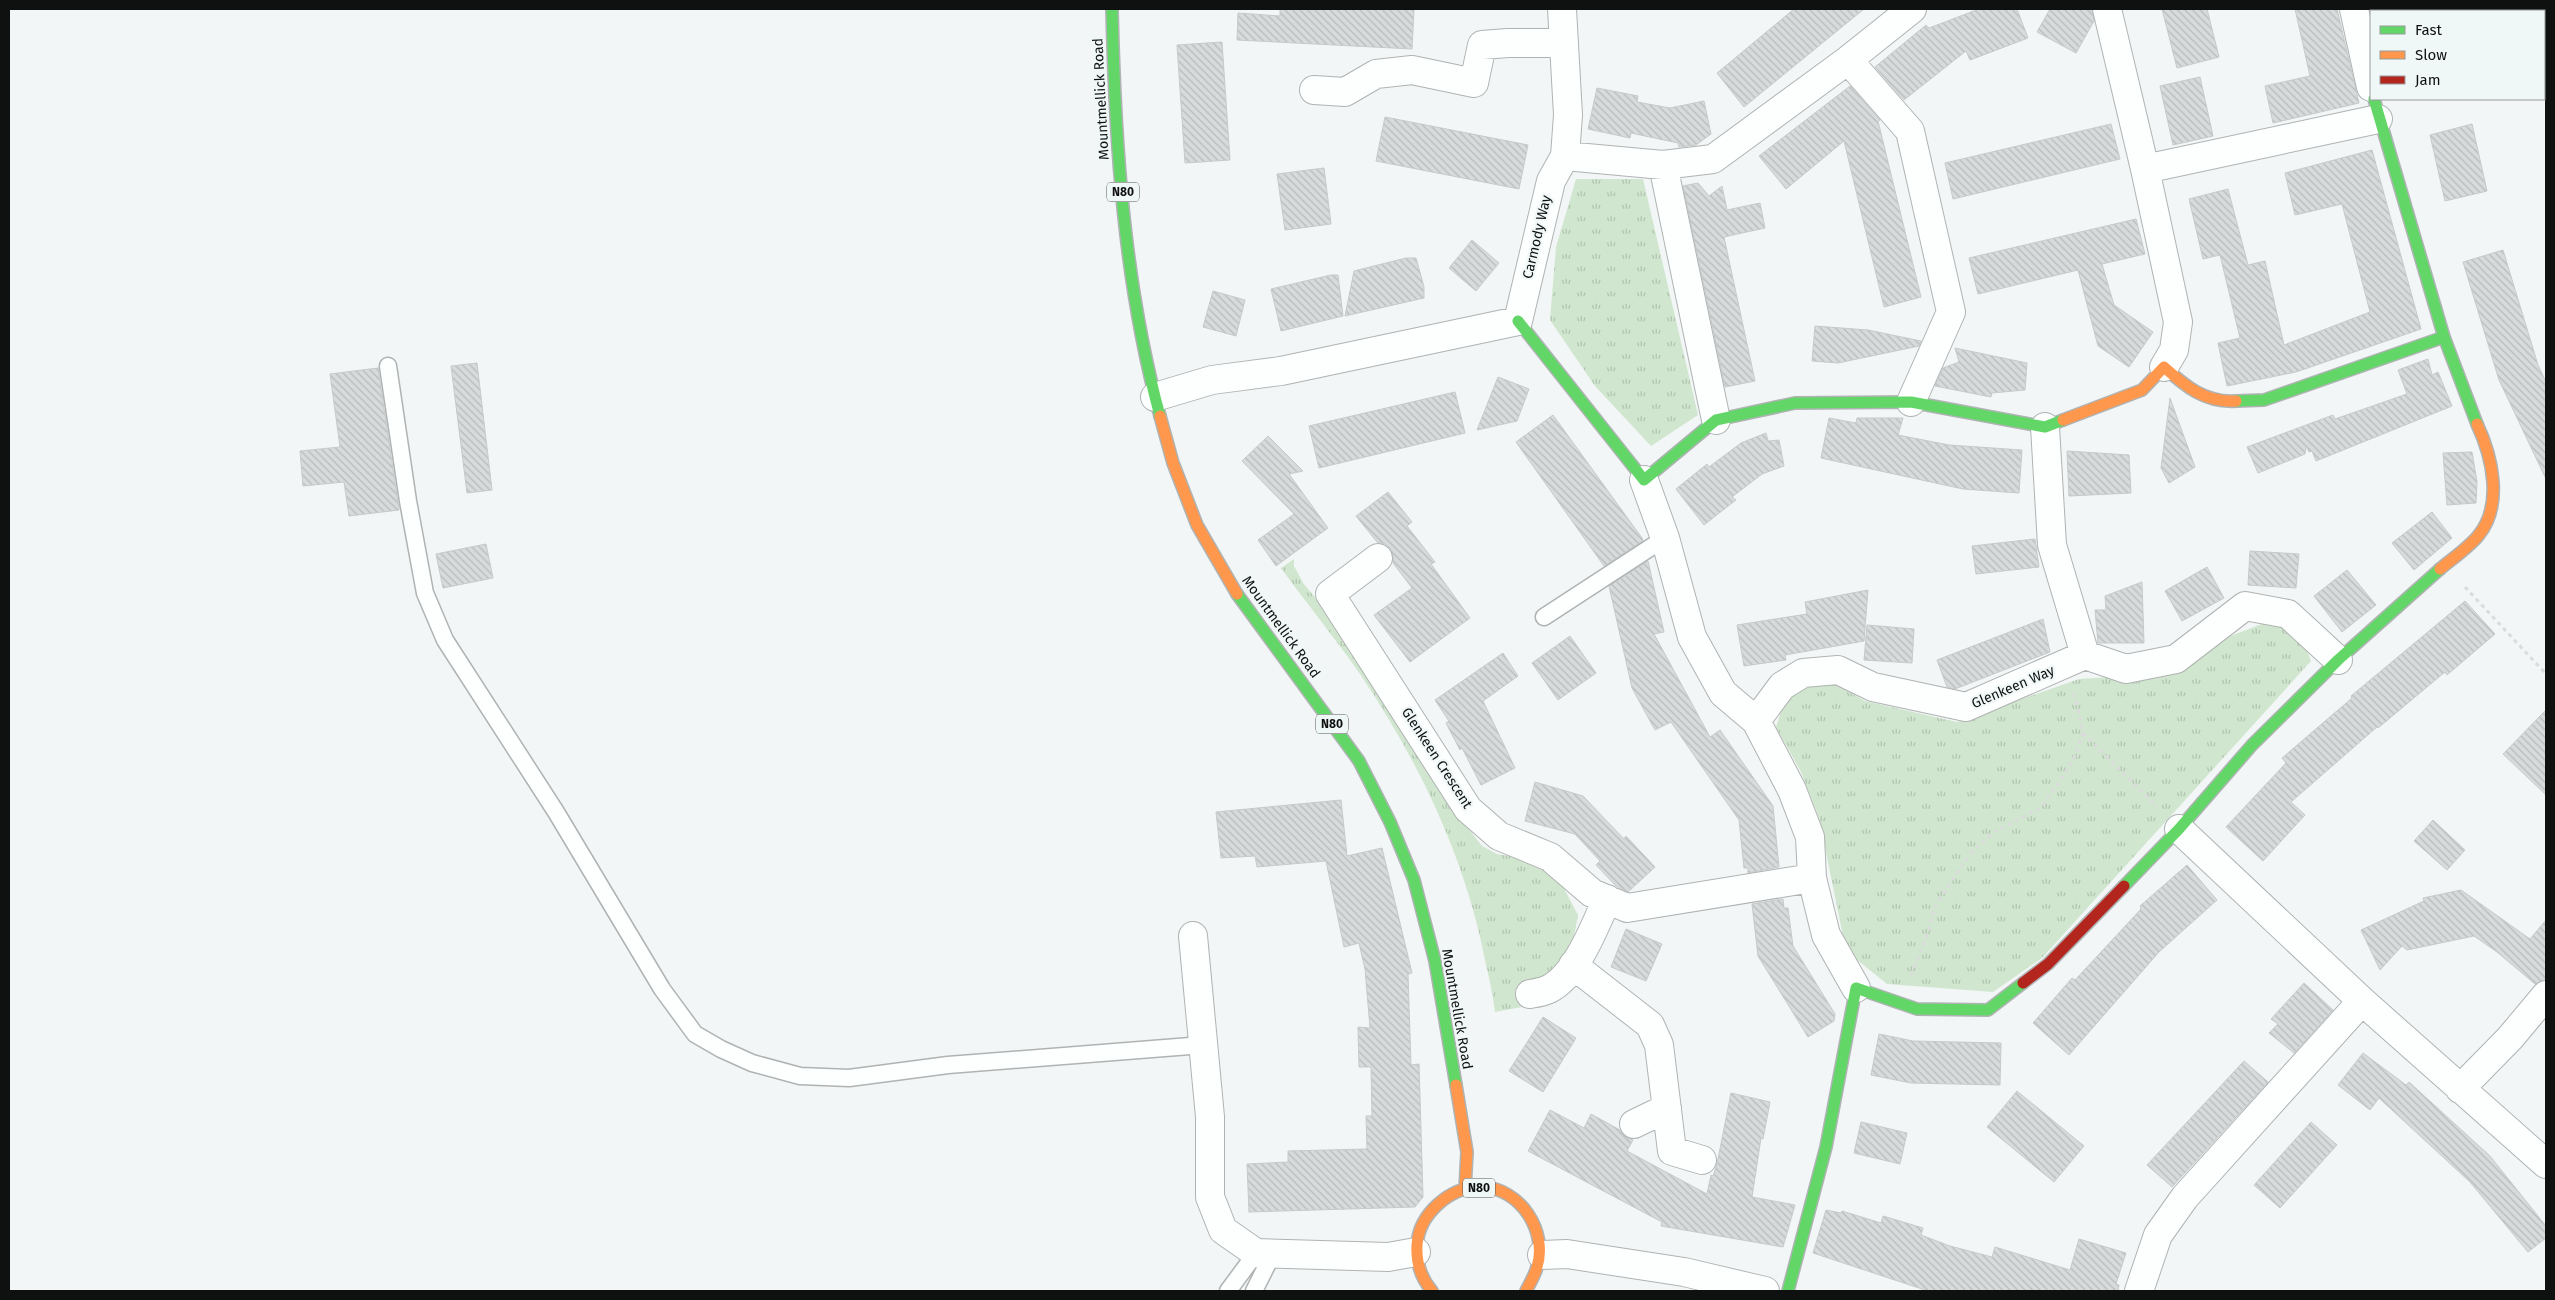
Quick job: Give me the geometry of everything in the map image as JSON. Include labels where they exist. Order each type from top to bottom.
[{"type":"street","name":"Mountmellick Road","points":[[1112,9],[1114,99],[1131,284],[1154,398],[1173,463],[1197,525],[1242,604],[1359,761],[1390,822],[1414,880],[1435,961],[1466,1152],[1465,1188]]},
{"type":"street","points":[[1562,9],[1568,115],[1565,156],[1663,165],[1713,159],[1848,60],[1912,9]]},
{"type":"street","points":[[1644,480],[1716,420],[1795,403],[1911,402],[2045,427],[2142,390],[2164,367],[2174,350],[2178,322],[2107,9]]},
{"type":"street","points":[[2354,9],[2370,82]]},
{"type":"street","points":[[1314,90],[1345,92],[1376,74],[1412,70],[1474,83],[1482,45],[1508,43],[1564,44]]},
{"type":"street","points":[[1848,60],[1910,131],[1951,312],[1911,402]]},
{"type":"street","points":[[1856,988],[1917,1010],[1988,1010],[2048,964],[2179,829],[2252,745],[2338,660],[2444,564],[2479,536],[2491,510],[2493,481],[2486,445],[2471,413],[2444,337],[2376,109],[2145,170]]},
{"type":"street","name":"Carmody Way","points":[[1518,321],[1551,181],[1565,156]]},
{"type":"street","points":[[1663,165],[1716,420]]},
{"type":"street","points":[[1154,398],[1212,380],[1281,371],[1518,321],[1644,480],[1665,538],[1692,637],[1723,693],[1756,721],[1792,790],[1810,837],[1812,878],[1826,935],[1856,988],[1821,1168],[1805,1232],[1794,1260],[1788,1291]]},
{"type":"street","points":[[2164,367],[2190,390],[2225,402],[2264,400],[2444,337]]},
{"type":"street","points":[[2045,427],[2052,545],[2077,659],[2126,669],[2176,658],[2245,606],[2288,614],[2338,660]]},
{"type":"street","name":"Glenkeen Crescent","points":[[1378,558],[1330,594],[1468,809],[1499,836],[1550,857],[1592,893],[1627,908],[1812,878]]},
{"type":"street","name":"Glenkeen Way","points":[[1756,721],[1782,686],[1803,673],[1838,670],[1873,687],[1966,707],[2077,659]]},
{"type":"street","points":[[2179,829],[2362,1001],[2546,1164]]},
{"type":"street","points":[[1530,994],[1548,989],[1564,978],[1573,965],[1607,899]]},
{"type":"street","points":[[1193,936],[1210,1117],[1210,1197],[1223,1230],[1265,1253],[1388,1257],[1416,1252]]},
{"type":"street","points":[[1573,965],[1650,1025],[1659,1045],[1672,1151],[1702,1160]]},
{"type":"street","points":[[2460,1089],[2510,1038],[2546,995]]},
{"type":"street","points":[[2139,1291],[2158,1235],[2185,1197],[2362,1001]]},
{"type":"street","points":[[1634,1124],[1667,1108]]},
{"type":"street","name":"N80","points":[[1432,1291],[1419,1270],[1416,1252],[1419,1231],[1429,1212],[1445,1197],[1465,1188],[1485,1188],[1504,1192],[1520,1202],[1533,1217],[1540,1236],[1542,1255],[1537,1274],[1526,1291]]},
{"type":"street","points":[[1542,1255],[1566,1254],[1684,1272],[1765,1291]]},
{"type":"lane","points":[[388,366],[408,501],[425,593],[445,640],[556,812],[662,988],[696,1034],[720,1049],[752,1063],[800,1076],[849,1078],[948,1065],[1203,1045]]},
{"type":"lane","points":[[1544,616],[1665,538]]},
{"type":"lane","points":[[1228,1291],[1265,1253]]},
{"type":"lane","points":[[1254,1291],[1265,1253]]},
{"type":"path","points":[[2444,564],[2546,674]]},
{"type":"path","points":[[1899,1003],[1928,933],[1935,906],[1950,881],[1970,854],[1994,832],[2040,808],[2058,784],[2075,756],[2083,734],[2077,659]]},
{"type":"path","points":[[2083,734],[2179,829]]},
{"type":"green space","points":[[1576,179],[1643,179],[1698,415],[1651,446],[1595,386],[1550,320],[1556,247]]},
{"type":"green space","points":[[1294,559],[1294,566],[1303,583],[1348,637],[1460,818],[1482,846],[1497,854],[1521,858],[1544,869],[1561,883],[1578,915],[1574,937],[1566,957],[1548,974],[1523,984],[1527,1006],[1495,1012],[1476,922],[1452,847],[1437,811],[1402,741],[1360,674],[1281,568]]},
{"type":"green space","points":[[2272,620],[2304,642],[2311,661],[2042,958],[1993,992],[1887,984],[1846,951],[1819,818],[1801,772],[1776,727],[1782,708],[1794,693],[1812,685],[1834,683],[1865,701],[1957,722],[2079,679],[2127,676]]},
{"type":"building","points":[[1280,9],[1414,9],[1412,49],[1237,40],[1238,13],[1280,16]]},
{"type":"building","points":[[1794,9],[1864,9],[1744,107],[1717,73]]},
{"type":"building","points":[[1979,9],[2017,9],[2028,38],[1970,60],[1966,51],[1904,100],[1875,67],[1926,25],[1929,28]]},
{"type":"building","points":[[2050,9],[2092,9],[2094,21],[2076,53],[2037,32]]},
{"type":"building","points":[[2162,9],[2207,9],[2219,57],[2177,68]]},
{"type":"building","points":[[2295,9],[2337,9],[2359,103],[2273,123],[2265,86],[2310,76]]},
{"type":"building","points":[[1222,42],[1230,160],[1185,163],[1177,45]]},
{"type":"building","points":[[2200,77],[2213,136],[2173,145],[2160,86]]},
{"type":"building","points":[[1850,86],[1880,120],[1878,121],[1921,297],[1884,307],[1844,141],[1786,189],[1759,156]]},
{"type":"building","points":[[1597,88],[1638,96],[1637,102],[1670,108],[1704,101],[1711,134],[1696,145],[1679,147],[1678,143],[1631,133],[1630,138],[1588,129]]},
{"type":"building","points":[[1385,117],[1528,145],[1519,189],[1376,161]]},
{"type":"building","points":[[2111,124],[2120,159],[1953,199],[1945,163]]},
{"type":"building","points":[[2472,124],[2487,191],[2445,201],[2430,135]]},
{"type":"building","points":[[2372,150],[2421,329],[2296,372],[2227,386],[2218,343],[2240,338],[2220,255],[2203,259],[2189,199],[2228,189],[2248,265],[2265,261],[2284,345],[2370,312],[2342,204],[2295,215],[2285,173]]},
{"type":"building","points":[[1324,168],[1331,224],[1285,230],[1277,174]]},
{"type":"building","points":[[1698,183],[1709,196],[1722,186],[1727,210],[1760,203],[1765,228],[1724,237],[1755,381],[1725,387],[1683,186]]},
{"type":"building","points":[[2136,219],[2145,254],[2102,264],[2114,305],[2153,332],[2129,367],[2098,346],[2078,270],[1978,294],[1969,258]]},
{"type":"building","points":[[1472,240],[1499,263],[1476,291],[1449,268]]},
{"type":"building","points":[[2503,250],[2538,365],[2546,382],[2546,479],[2499,380],[2463,262]]},
{"type":"building","points":[[1406,258],[1416,258],[1424,287],[1424,298],[1345,316],[1354,271]]},
{"type":"building","points":[[1338,275],[1343,316],[1281,331],[1271,289]]},
{"type":"building","points":[[1213,291],[1245,300],[1236,336],[1203,327]]},
{"type":"building","points":[[1815,326],[1868,330],[1921,341],[1919,346],[1838,363],[1812,361]]},
{"type":"building","points":[[1955,348],[2027,363],[2025,390],[1992,393],[1991,397],[1935,386],[1943,368],[1959,362]]},
{"type":"building","points":[[2428,359],[2432,375],[2438,372],[2452,406],[2316,461],[2312,451],[2309,452],[2306,446],[2305,454],[2258,473],[2247,447],[2333,415],[2335,419],[2407,394],[2398,370]]},
{"type":"building","points":[[477,363],[492,490],[467,493],[451,366]]},
{"type":"building","points":[[378,368],[399,510],[349,516],[344,482],[303,486],[300,451],[340,447],[330,374]]},
{"type":"building","points":[[1498,377],[1529,389],[1517,421],[1477,430]]},
{"type":"building","points":[[1455,392],[1465,433],[1319,468],[1309,426]]},
{"type":"building","points":[[2170,398],[2195,467],[2169,483],[2161,468]]},
{"type":"building","points":[[1553,415],[1642,538],[1643,541],[1604,566],[1516,442]]},
{"type":"building","points":[[1829,418],[1856,423],[1857,418],[1903,418],[1898,435],[1949,445],[2022,450],[2019,493],[1963,489],[1821,458]]},
{"type":"building","points":[[1766,433],[1768,441],[1779,440],[1784,466],[1762,474],[1732,497],[1736,500],[1704,525],[1676,489],[1707,464],[1709,467],[1741,443]]},
{"type":"building","points":[[1268,436],[1303,471],[1289,474],[1328,528],[1276,566],[1258,540],[1294,514],[1242,461]]},
{"type":"building","points":[[2067,451],[2129,455],[2131,493],[2069,496]]},
{"type":"building","points":[[2472,452],[2477,482],[2476,503],[2447,505],[2443,453]]},
{"type":"building","points":[[1388,492],[1412,522],[1407,526],[1435,562],[1431,564],[1470,618],[1410,662],[1374,615],[1412,588],[1393,563],[1390,548],[1385,544],[1377,542],[1356,516]]},
{"type":"building","points":[[2432,512],[2452,538],[2414,570],[2392,543]]},
{"type":"building","points":[[2035,539],[2039,567],[1976,574],[1972,546]]},
{"type":"building","points":[[486,544],[493,578],[443,588],[436,554]]},
{"type":"building","points":[[2250,551],[2299,554],[2296,588],[2248,585]]},
{"type":"building","points":[[1648,561],[1664,632],[1654,634],[1710,737],[1720,730],[1773,806],[1779,867],[1748,873],[1748,868],[1744,868],[1739,820],[1671,722],[1655,730],[1632,688],[1609,586]]},
{"type":"building","points":[[2207,567],[2224,598],[2182,621],[2165,591]]},
{"type":"building","points":[[2347,570],[2376,605],[2342,632],[2314,596]]},
{"type":"building","points":[[2142,582],[2144,643],[2098,643],[2095,610],[2106,610],[2105,596]]},
{"type":"building","points":[[1868,590],[1864,641],[1785,655],[1786,660],[1744,666],[1737,625],[1807,614],[1805,602]]},
{"type":"building","points":[[2465,601],[2495,634],[2447,675],[2445,672],[2377,727],[2291,802],[2305,815],[2263,861],[2226,827],[2286,763],[2282,758],[2352,698],[2351,696]]},
{"type":"building","points":[[2043,619],[2050,652],[1955,689],[1947,687],[1937,660]]},
{"type":"building","points":[[1867,625],[1914,629],[1912,663],[1864,660]]},
{"type":"building","points":[[1570,636],[1596,673],[1558,700],[1532,663]]},
{"type":"building","points":[[1503,653],[1518,676],[1483,701],[1515,768],[1481,785],[1462,748],[1460,750],[1446,723],[1449,721],[1435,700]]},
{"type":"building","points":[[2546,710],[2546,795],[2503,754]]},
{"type":"building","points":[[1535,782],[1583,796],[1624,839],[1626,836],[1655,867],[1628,892],[1616,886],[1596,865],[1600,861],[1575,834],[1525,821]]},
{"type":"building","points":[[1341,800],[1347,856],[1382,848],[1412,973],[1408,974],[1411,1065],[1419,1064],[1423,1197],[1415,1207],[1249,1212],[1247,1164],[1288,1162],[1288,1151],[1367,1149],[1366,1116],[1372,1116],[1371,1067],[1359,1067],[1358,1027],[1370,1028],[1365,969],[1359,943],[1344,947],[1326,861],[1257,867],[1255,856],[1221,858],[1216,812]]},
{"type":"building","points":[[2433,820],[2465,850],[2447,870],[2414,841]]},
{"type":"building","points":[[2187,865],[2217,900],[2159,952],[2069,1055],[2033,1023],[2072,978],[2075,980],[2141,909],[2140,906]]},
{"type":"building","points":[[2461,890],[2530,939],[2546,920],[2546,980],[2535,984],[2497,952],[2474,936],[2407,950],[2402,946],[2380,970],[2361,930],[2424,901],[2423,898]]},
{"type":"building","points":[[1783,899],[1784,908],[1788,908],[1793,946],[1835,1014],[1834,1021],[1808,1037],[1758,956],[1752,904]]},
{"type":"building","points":[[1626,929],[1662,944],[1646,981],[1611,967]]},
{"type":"building","points":[[2304,983],[2333,1010],[2294,1053],[2269,1033],[2278,1024],[2271,1019]]},
{"type":"building","points":[[1543,1017],[1576,1038],[1543,1092],[1509,1071]]},
{"type":"building","points":[[1879,1034],[1913,1041],[2001,1043],[2000,1085],[1911,1083],[1871,1075]]},
{"type":"building","points":[[2363,1053],[2406,1085],[2409,1082],[2490,1156],[2546,1226],[2546,1238],[2528,1252],[2470,1182],[2379,1098],[2370,1110],[2338,1085]]},
{"type":"building","points":[[2244,1061],[2268,1082],[2172,1187],[2147,1165]]},
{"type":"building","points":[[2017,1091],[2084,1146],[2054,1182],[1987,1127]]},
{"type":"building","points":[[1731,1093],[1770,1102],[1763,1139],[1761,1138],[1752,1197],[1795,1205],[1783,1247],[1661,1226],[1662,1222],[1528,1151],[1550,1110],[1584,1128],[1591,1114],[1620,1130],[1626,1137],[1633,1140],[1627,1151],[1707,1194],[1711,1175],[1713,1176],[1717,1164]]},
{"type":"building","points":[[1861,1122],[1907,1133],[1900,1164],[1854,1153]]},
{"type":"building","points":[[2311,1122],[2337,1145],[2280,1208],[2254,1185]]},
{"type":"building","points":[[1826,1210],[1841,1213],[1842,1211],[1881,1223],[1883,1216],[1923,1228],[1921,1235],[1950,1246],[1992,1257],[1995,1247],[2070,1270],[2079,1239],[2126,1253],[2116,1284],[2119,1285],[2118,1291],[1928,1291],[1813,1253]]},
{"type":"traffic: fast","points":[[1112,9],[1119,162],[1130,265],[1148,366],[1160,416]]},
{"type":"traffic: fast","points":[[2374,100],[2444,337],[2477,424]]},
{"type":"traffic: fast","points":[[1518,321],[1644,480],[1716,420],[1795,403],[1911,402],[2045,427],[2063,420]]},
{"type":"traffic: fast","points":[[2236,401],[2264,400],[2444,337]]},
{"type":"traffic: fast","points":[[2124,886],[2179,829],[2252,745],[2338,660],[2440,569]]},
{"type":"traffic: fast","points":[[1237,594],[1359,761],[1390,822],[1414,880],[1435,961],[1456,1085]]},
{"type":"traffic: fast","points":[[1788,1291],[1826,1147],[1856,988],[1917,1009],[1988,1010],[2023,983]]},
{"type":"traffic: slow","points":[[2063,420],[2142,390],[2164,367],[2196,392],[2215,399],[2236,401]]},
{"type":"traffic: slow","points":[[1160,416],[1173,463],[1197,525],[1237,594]]},
{"type":"traffic: slow","points":[[2440,569],[2478,536],[2486,524],[2491,510],[2493,495],[2491,465],[2477,424]]},
{"type":"traffic: slow","points":[[1456,1085],[1467,1152],[1465,1189]]},
{"type":"traffic: slow","points":[[1432,1291],[1422,1275],[1417,1258],[1419,1234],[1424,1223],[1438,1204],[1448,1197],[1459,1191],[1482,1187],[1496,1189],[1519,1203],[1528,1214],[1534,1226],[1538,1239],[1539,1253],[1536,1270],[1526,1291]]},
{"type":"traffic: jam","points":[[2023,983],[2048,964],[2124,886]]}]
